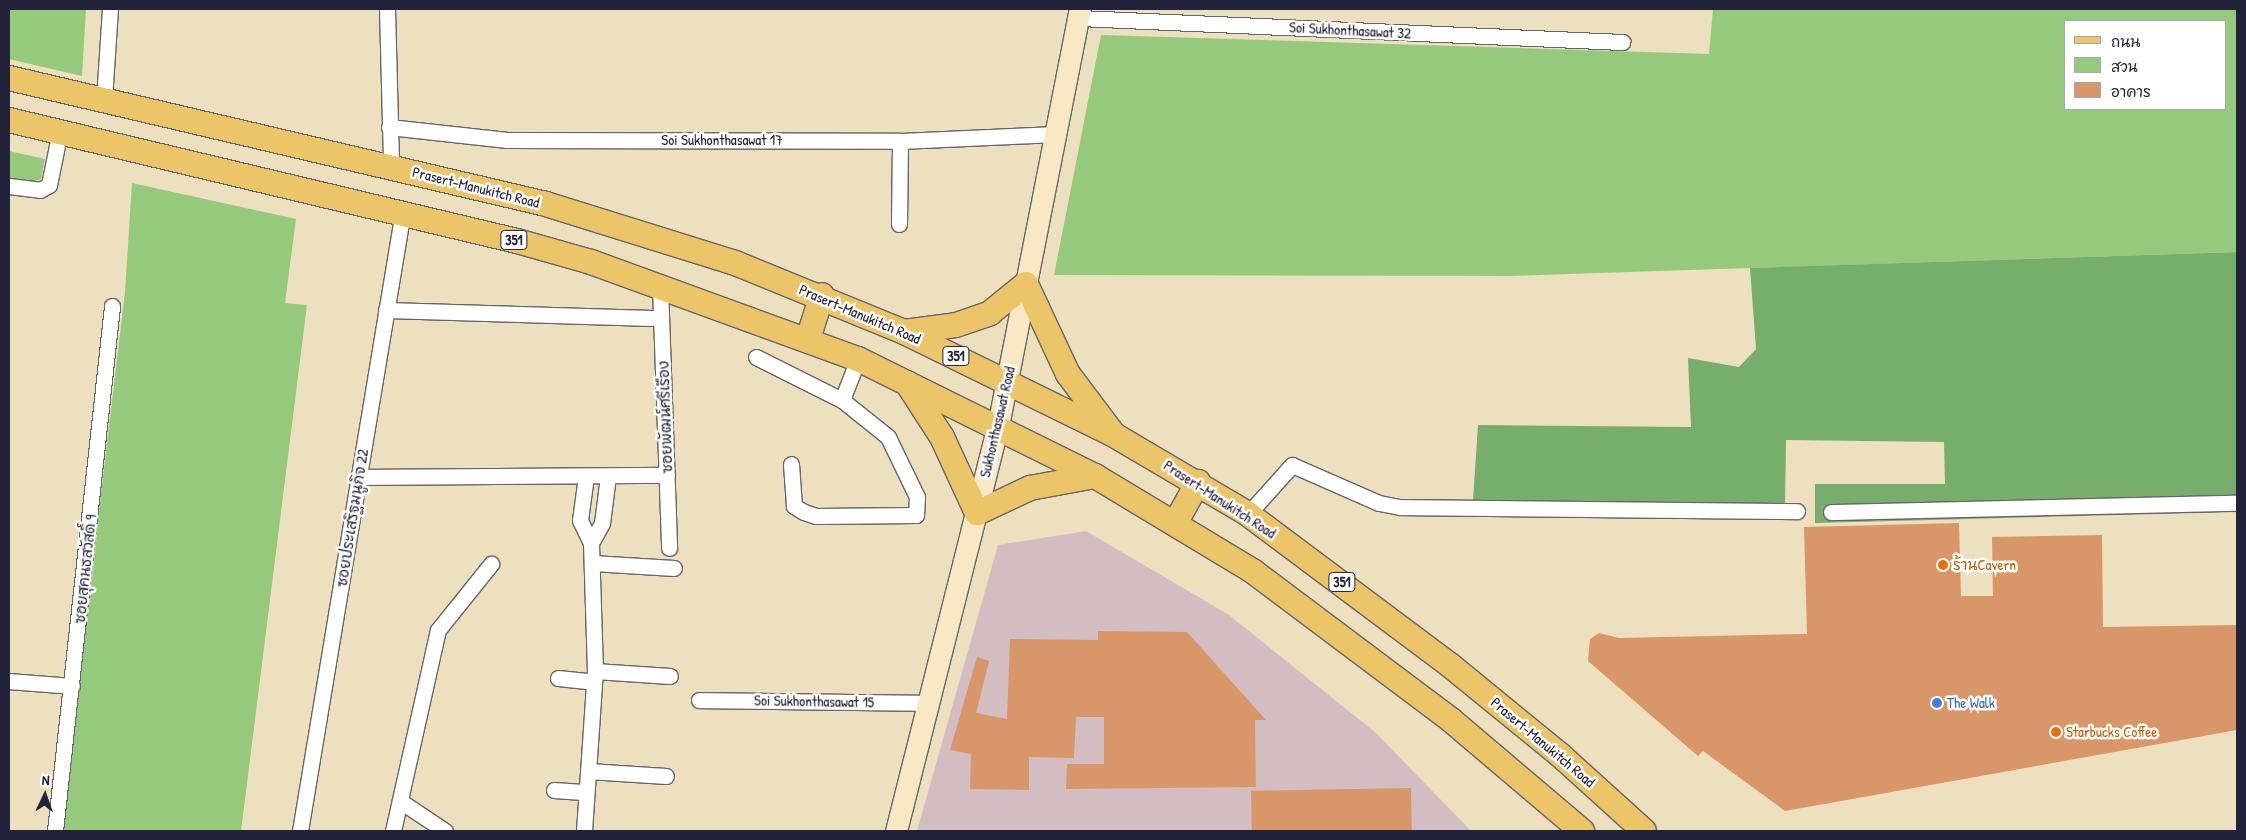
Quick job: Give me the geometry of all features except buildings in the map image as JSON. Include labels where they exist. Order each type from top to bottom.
[{"type":"main road","name":"Sukhonthasawat Road","points":[[896,831],[998,426],[1080,13]]},
{"type":"main road","name":"Prasert-Manukitch Road","points":[[9,78],[391,166],[642,232],[822,295],[904,332],[1114,435],[1198,482],[1248,514],[1458,672],[1644,831]]},
{"type":"main road","name":"351","points":[[9,120],[402,211],[591,262],[808,338],[858,359],[998,426],[1095,476],[1176,522],[1254,572],[1389,672],[1582,831]]},
{"type":"main road","points":[[904,332],[956,325],[990,313],[1026,284],[1068,374],[1114,435]]},
{"type":"main road","points":[[808,338],[822,295]]},
{"type":"main road","points":[[907,383],[942,436],[976,513],[1030,488],[1095,476]]},
{"type":"main road","points":[[1176,522],[1198,482]]},
{"type":"street","points":[[104,99],[110,9]]},
{"type":"street","points":[[388,9],[391,166]]},
{"type":"street","name":"Soi Sukhonthasawat 32","points":[[1080,13],[1622,42]]},
{"type":"street","name":"Soi Sukhonthasawat 17","points":[[389,127],[507,140],[900,141],[1056,134]]},
{"type":"street","points":[[9,186],[40,190],[49,185],[60,132]]},
{"type":"street","points":[[899,224],[900,141]]},
{"type":"street","name":"ซอยประเสริฐมนูกิจ 22","points":[[301,828],[402,211]]},
{"type":"street","name":"ซอยพัฒน์ศรีเรือง","points":[[660,286],[669,548]]},
{"type":"street","name":"ซอยสุคนธสวัสดิ์ 9","points":[[55,831],[112,306]]},
{"type":"street","points":[[386,310],[661,318]]},
{"type":"street","points":[[756,357],[842,400],[888,437],[917,498],[916,515],[816,516],[804,512],[794,506],[791,464]]},
{"type":"street","points":[[842,400],[858,359]]},
{"type":"street","points":[[1248,514],[1292,465],[1378,503],[1400,507],[1797,512]]},
{"type":"street","points":[[359,477],[667,475]]},
{"type":"street","points":[[584,831],[594,676],[591,544],[580,520],[586,476]]},
{"type":"street","points":[[591,544],[602,524],[608,476]]},
{"type":"street","points":[[1831,512],[2237,503]]},
{"type":"street","points":[[592,563],[674,568]]},
{"type":"street","points":[[393,831],[438,630],[491,564]]},
{"type":"street","points":[[558,678],[670,676]]},
{"type":"street","points":[[9,682],[72,686]]},
{"type":"street","name":"Soi Sukhonthasawat 15","points":[[700,700],[929,702]]},
{"type":"street","points":[[588,771],[666,776]]},
{"type":"street","points":[[554,790],[586,792]]},
{"type":"street","points":[[400,801],[445,831]]},
{"type":"shaded area","points":[[1086,531],[1229,615],[1376,733],[1471,831],[917,831],[998,545]]},
{"type":"green space","points":[[9,9],[86,9],[82,76],[9,59]]},
{"type":"green space","points":[[1713,9],[2237,9],[2237,252],[1510,276],[1054,275],[1101,35],[1709,54]]},
{"type":"green space","points":[[9,151],[45,159],[41,179],[29,183],[9,180]]},
{"type":"green space","points":[[132,183],[296,219],[285,303],[307,305],[241,831],[61,831],[125,292]]},
{"type":"green space","points":[[2237,252],[2237,512],[1815,523],[1815,484],[1945,484],[1944,442],[1786,440],[1785,505],[1473,500],[1478,425],[1691,427],[1688,358],[1739,367],[1756,349],[1750,268]]},
{"type":"place","name":"ร้านCavern","points":[[1943,565]]},
{"type":"place","name":"The Walk","points":[[1937,703]]},
{"type":"place","name":"Starbucks Coffee","points":[[2056,732]]}]
